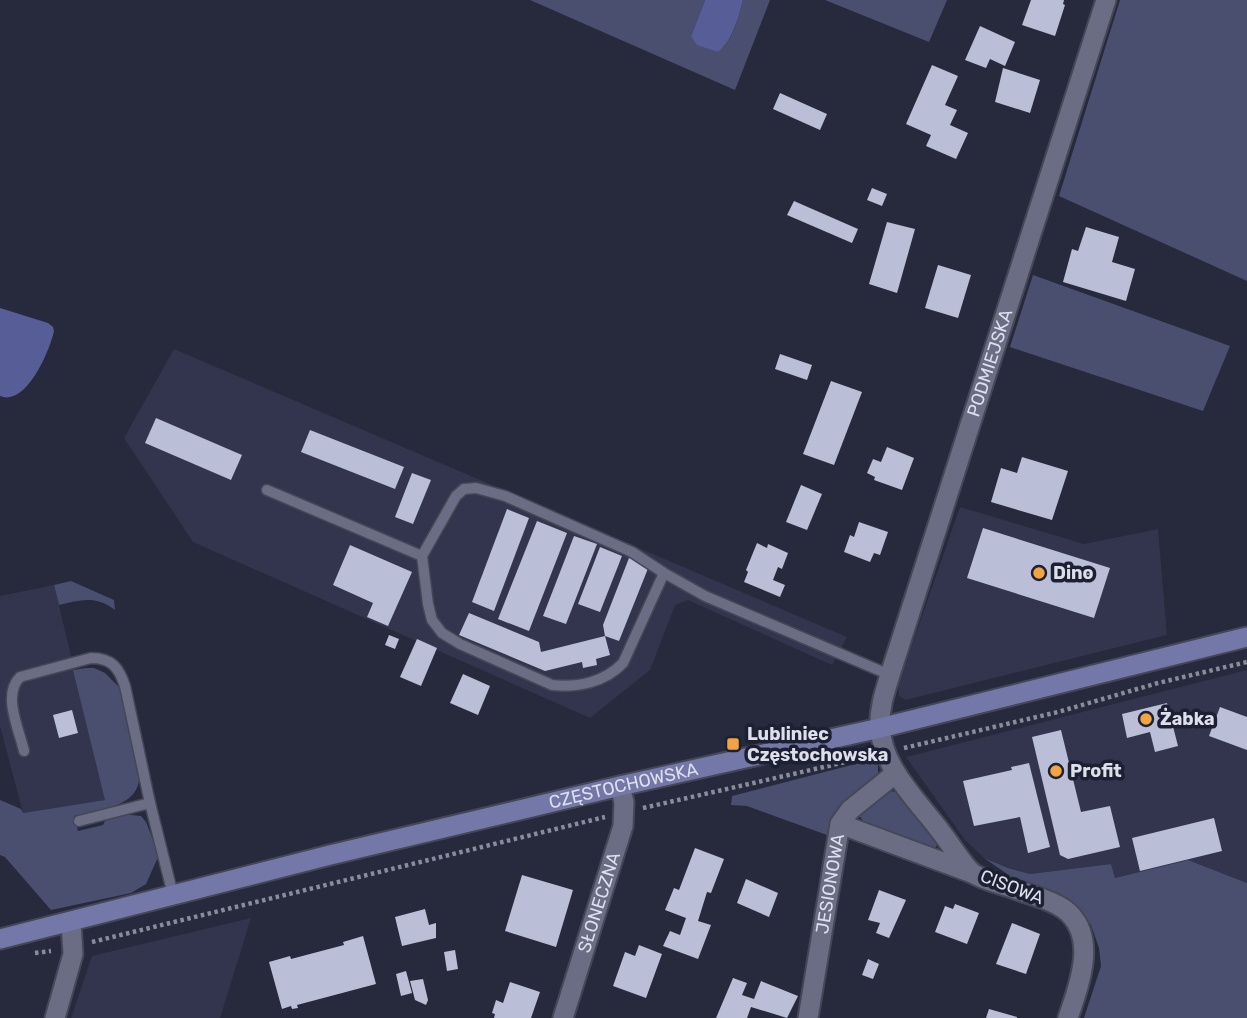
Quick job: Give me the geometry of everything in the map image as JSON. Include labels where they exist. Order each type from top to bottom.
[{"type":"main road","name":"CZĘSTOCHOWSKA","points":[[0,939],[330,855],[880,728],[1247,637]]},
{"type":"street","name":"PODMIEJSKA","points":[[880,728],[882,703],[890,675],[1106,0]]},
{"type":"street","name":"CISOWA","points":[[880,728],[886,752],[896,773],[974,873],[1050,902],[1063,908],[1074,918],[1081,931],[1084,960],[1068,1018]]},
{"type":"street","name":"JESIONOWA","points":[[808,1018],[840,824],[850,810],[896,773]]},
{"type":"street","name":"SŁONECZNA","points":[[563,1018],[623,827],[624,802],[620,786]]},
{"type":"street","points":[[840,824],[974,873]]},
{"type":"street","points":[[55,1018],[73,954],[71,922]]},
{"type":"lane","points":[[664,573],[623,663],[603,679],[566,687],[552,685],[460,644],[442,633],[432,620],[422,556],[456,496],[464,489],[476,488],[505,496],[632,552],[705,596],[890,675]]},
{"type":"lane","points":[[267,489],[422,556]]},
{"type":"lane","points":[[24,751],[11,695],[13,683],[27,673],[103,658],[120,670],[174,896]]},
{"type":"lane","points":[[79,821],[150,803]]},
{"type":"path","points":[[900,749],[1058,712],[1158,683],[1247,662]]},
{"type":"path","points":[[643,808],[872,756]]},
{"type":"path","points":[[92,942],[605,817]]},
{"type":"shaded area","points":[[530,0],[705,0],[691,36],[718,52],[731,36],[743,0],[770,0],[735,90]]},
{"type":"shaded area","points":[[825,0],[947,0],[929,42]]},
{"type":"shaded area","points":[[1120,0],[1247,0],[1247,281],[1059,196]]},
{"type":"shaded area","points":[[1033,275],[1230,346],[1203,411],[1010,347]]},
{"type":"shaded area","points":[[174,349],[847,637],[832,665],[688,600],[675,605],[650,670],[590,718],[193,542],[124,438]]},
{"type":"shaded area","points":[[960,507],[1084,544],[1158,529],[1167,635],[906,700],[899,696],[898,685]]},
{"type":"shaded area","points":[[71,581],[114,600],[115,610],[94,601],[81,600],[59,605],[54,585]]},
{"type":"shaded area","points":[[54,585],[106,800],[23,813],[0,726],[0,596]]},
{"type":"shaded area","points":[[86,668],[105,673],[119,687],[139,780],[131,797],[123,802],[74,816],[78,831],[103,825],[106,819],[122,814],[141,816],[159,855],[146,884],[131,893],[51,910],[5,857],[0,855],[0,800],[21,809],[23,813],[105,800],[73,670]]},
{"type":"shaded area","points":[[1247,670],[1247,883],[1188,860],[1115,878],[1111,864],[1030,874],[1008,868],[984,858],[965,840],[906,757]]},
{"type":"shaded area","points":[[871,760],[878,763],[878,774],[838,807],[827,835],[747,806],[731,805],[732,796]]},
{"type":"shaded area","points":[[888,791],[898,792],[938,843],[935,848],[863,821],[859,815]]},
{"type":"shaded area","points":[[984,858],[1030,874],[1111,864],[1115,878],[1188,860],[1247,883],[1247,1018],[1084,1018],[1101,966],[1099,948],[1091,925],[1071,902],[1060,894],[1010,876]]},
{"type":"shaded area","points":[[251,918],[220,1018],[71,1018],[92,956]]},
{"type":"water","points":[[705,0],[743,0],[731,35],[718,52],[697,45],[691,36]]},
{"type":"water","points":[[0,308],[48,323],[54,331],[48,351],[35,375],[19,393],[10,397],[0,396]]},
{"type":"building","points":[[1031,0],[1064,0],[1065,5],[1055,36],[1022,25]]},
{"type":"building","points":[[980,26],[1015,42],[1005,66],[990,59],[986,68],[965,60]]},
{"type":"building","points":[[932,65],[958,76],[945,105],[957,110],[950,125],[968,133],[956,159],[926,146],[931,135],[906,124]]},
{"type":"building","points":[[1003,68],[1040,80],[1030,113],[995,102]]},
{"type":"building","points":[[780,93],[827,114],[820,130],[773,109]]},
{"type":"building","points":[[872,188],[887,194],[882,206],[867,200]]},
{"type":"building","points":[[794,201],[858,229],[852,243],[787,215]]},
{"type":"building","points":[[887,222],[915,229],[897,293],[869,284]]},
{"type":"building","points":[[1086,227],[1119,237],[1112,262],[1135,269],[1126,301],[1063,282],[1072,249],[1078,251]]},
{"type":"building","points":[[938,265],[971,275],[958,318],[925,308]]},
{"type":"building","points":[[780,354],[812,365],[807,380],[775,369]]},
{"type":"building","points":[[831,381],[862,392],[834,465],[803,454]]},
{"type":"building","points":[[156,418],[242,455],[231,480],[145,443]]},
{"type":"building","points":[[310,430],[404,467],[395,489],[301,452]]},
{"type":"building","points":[[887,447],[914,458],[902,490],[874,480],[875,477],[867,473],[873,459],[881,462]]},
{"type":"building","points":[[1022,457],[1068,471],[1052,520],[991,502],[1001,468],[1017,473]]},
{"type":"building","points":[[412,473],[431,480],[413,524],[395,517]]},
{"type":"building","points":[[801,485],[822,494],[807,530],[786,522]]},
{"type":"building","points":[[507,509],[529,518],[494,611],[472,602]]},
{"type":"building","points":[[537,521],[567,533],[529,631],[498,619]]},
{"type":"building","points":[[859,522],[888,532],[880,555],[874,553],[870,562],[844,552],[850,535],[854,537]]},
{"type":"building","name":"Dino","points":[[983,528],[1110,568],[1094,618],[967,578]]},
{"type":"building","points":[[574,536],[597,544],[566,624],[543,616]]},
{"type":"building","points":[[757,543],[767,548],[768,544],[788,553],[782,569],[778,567],[773,580],[785,585],[780,597],[744,582]]},
{"type":"building","points":[[350,545],[412,572],[388,626],[367,617],[373,603],[333,585]]},
{"type":"building","points":[[600,547],[622,556],[600,612],[578,604]]},
{"type":"building","points":[[629,558],[649,566],[619,641],[605,636],[603,625]]},
{"type":"building","points":[[469,613],[539,642],[541,652],[605,636],[610,655],[596,659],[597,665],[583,668],[582,662],[545,671],[459,635]]},
{"type":"building","points":[[389,635],[399,639],[395,649],[385,645]]},
{"type":"building","points":[[417,639],[437,648],[421,686],[400,677]]},
{"type":"building","points":[[463,674],[490,686],[478,715],[450,703]]},
{"type":"building","points":[[1167,703],[1178,746],[1155,752],[1150,732],[1127,738],[1122,714]]},
{"type":"building","points":[[1220,707],[1247,717],[1247,750],[1209,736]]},
{"type":"building","points":[[72,710],[78,733],[59,738],[53,715]]},
{"type":"building","name":"Profit","points":[[1061,730],[1081,812],[1110,806],[1120,847],[1068,859],[1060,855],[1032,737]]},
{"type":"building","points":[[1029,763],[1050,847],[1028,853],[1020,817],[974,826],[963,781],[1012,770],[1011,767]]},
{"type":"building","points":[[1214,818],[1222,851],[1140,871],[1132,838]]},
{"type":"building","points":[[695,848],[724,859],[711,893],[707,892],[698,921],[711,925],[698,959],[663,946],[670,931],[680,935],[686,918],[665,910],[674,888],[679,890]]},
{"type":"building","points":[[522,875],[573,890],[556,947],[505,931]]},
{"type":"building","points":[[746,879],[778,893],[769,917],[737,903]]},
{"type":"building","points":[[879,890],[906,900],[889,938],[876,933],[880,923],[868,920]]},
{"type":"building","points":[[955,904],[979,913],[967,944],[935,932],[945,906],[953,909]]},
{"type":"building","points":[[425,909],[429,925],[436,923],[436,938],[402,946],[395,917]]},
{"type":"building","points":[[1012,923],[1040,934],[1026,974],[996,964]]},
{"type":"building","points":[[363,936],[376,984],[297,1005],[298,1008],[292,1009],[291,1006],[282,1009],[269,962],[344,945],[343,942]]},
{"type":"building","points":[[639,945],[662,954],[646,998],[613,986],[625,952],[635,956]]},
{"type":"building","points":[[455,950],[458,969],[447,971],[444,952]]},
{"type":"building","points":[[868,959],[879,964],[873,979],[862,975]]},
{"type":"building","points":[[406,971],[412,993],[401,996],[396,974]]},
{"type":"building","points":[[733,978],[747,983],[742,995],[754,999],[761,981],[798,996],[787,1018],[751,1007],[747,1018],[716,1018]]},
{"type":"building","points":[[423,979],[428,1000],[426,1005],[415,1000],[410,981]]},
{"type":"building","points":[[510,982],[540,992],[531,1018],[494,1018],[495,1014],[492,1013],[496,1000],[503,1003]]},
{"type":"building","points":[[989,1009],[1017,1017],[1017,1018],[986,1018]]},
{"type":"place","name":"Dino","points":[[1039,573]]},
{"type":"place","name":"Żabka","points":[[1146,719]]},
{"type":"place","name":"Lubliniec Częstochowska","points":[[733,744]]},
{"type":"place","name":"Profit","points":[[1056,771]]}]
